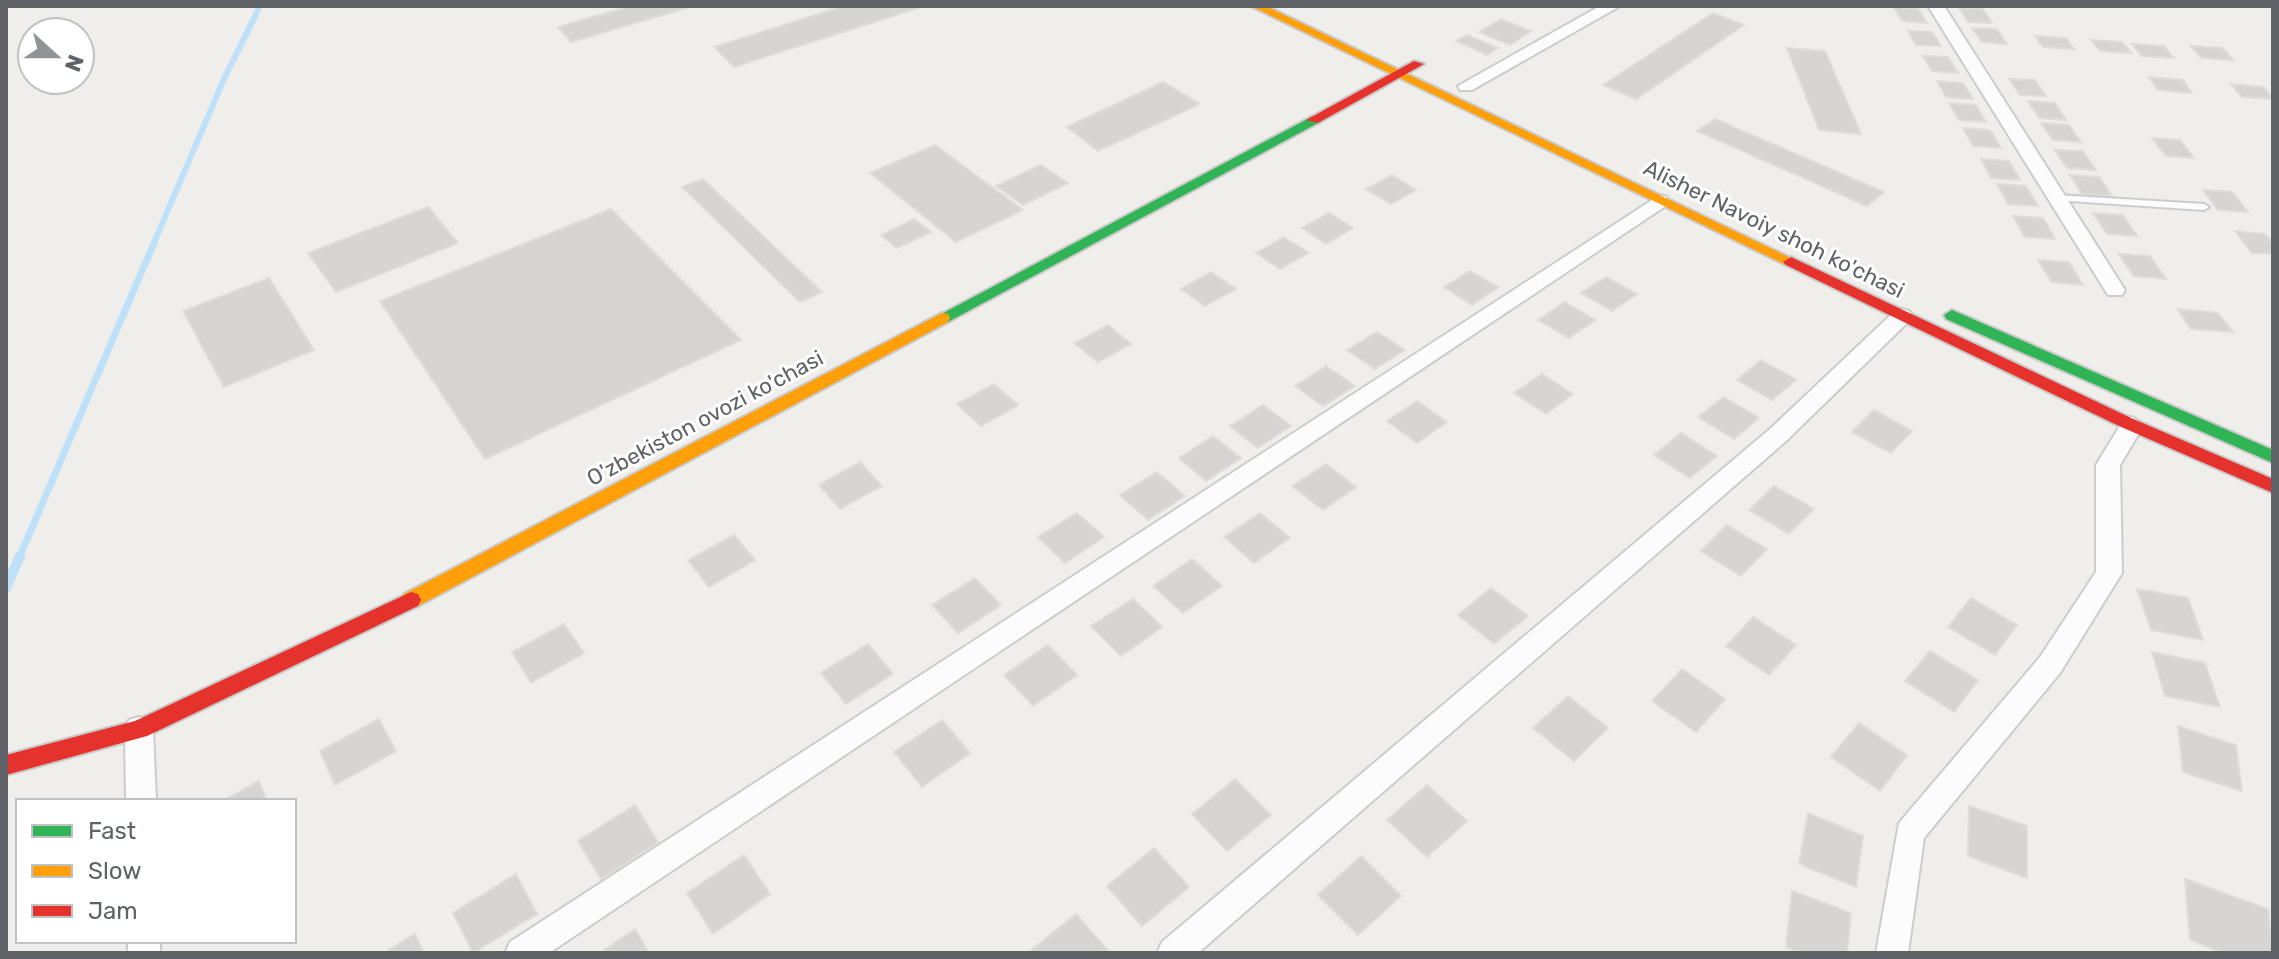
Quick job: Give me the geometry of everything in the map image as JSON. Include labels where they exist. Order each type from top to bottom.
[{"type":"main road","name":"Alisher Navoiy shoh ko'chasi","points":[[1257,6],[2132,425],[2273,486]]},
{"type":"main road","name":"Alisher Navoiy shoh ko'chasi","points":[[1294,6],[1637,167]]},
{"type":"main road","name":"O'zbekiston ovozi ko'chasi","points":[[11,763],[139,729],[450,581],[1418,64]]},
{"type":"main road","points":[[1448,97],[1466,86]]},
{"type":"main road","points":[[1935,307],[2273,457]]},
{"type":"street","points":[[1466,86],[1612,6]]},
{"type":"street","points":[[1936,6],[2115,290]]},
{"type":"street","points":[[521,953],[1660,201]]},
{"type":"street","points":[[1173,953],[1778,435],[1902,316]]},
{"type":"street","points":[[1892,953],[1910,833],[2050,665],[2109,573],[2108,465],[2132,425]]},
{"type":"street","points":[[139,729],[141,799]]},
{"type":"lane","points":[[2057,198],[2204,207]]},
{"type":"building","points":[[631,6],[693,6],[571,42],[558,27]]},
{"type":"building","points":[[844,6],[924,6],[734,67],[714,47]]},
{"type":"building","points":[[1894,7],[1918,9],[1927,23],[1902,21]]},
{"type":"building","points":[[1959,8],[1983,9],[1992,23],[1968,22]]},
{"type":"building","points":[[1713,13],[1744,25],[1636,99],[1603,85]]},
{"type":"building","points":[[1501,19],[1531,31],[1510,45],[1479,32]]},
{"type":"building","points":[[1972,28],[1997,29],[2007,44],[1982,42]]},
{"type":"building","points":[[1908,31],[1932,32],[1941,46],[1916,45]]},
{"type":"building","points":[[1467,35],[1498,48],[1487,55],[1456,41]]},
{"type":"building","points":[[2035,36],[2066,38],[2074,49],[2043,47]]},
{"type":"building","points":[[2091,40],[2122,42],[2132,53],[2100,51]]},
{"type":"building","points":[[2132,44],[2164,46],[2174,58],[2142,56]]},
{"type":"building","points":[[2191,46],[2223,48],[2233,60],[2201,58]]},
{"type":"building","points":[[1787,48],[1825,51],[1861,134],[1819,130]]},
{"type":"building","points":[[1923,56],[1948,57],[1958,73],[1932,71]]},
{"type":"building","points":[[2149,77],[2183,80],[2192,93],[2158,90]]},
{"type":"building","points":[[2009,79],[2035,80],[2046,96],[2020,95]]},
{"type":"building","points":[[1937,81],[1963,83],[1973,99],[1946,97]]},
{"type":"building","points":[[1163,82],[1200,104],[1098,151],[1067,127]]},
{"type":"building","points":[[2231,84],[2264,87],[2273,99],[2242,97]]},
{"type":"building","points":[[2028,101],[2055,103],[2066,120],[2039,118]]},
{"type":"building","points":[[1949,103],[1976,105],[1986,122],[1959,120]]},
{"type":"building","points":[[1715,119],[1884,192],[1867,206],[1697,131]]},
{"type":"building","points":[[2041,123],[2069,125],[2081,142],[2053,140]]},
{"type":"building","points":[[1963,128],[1990,130],[2001,148],[1973,146]]},
{"type":"building","points":[[2152,138],[2180,140],[2194,158],[2166,156]]},
{"type":"building","points":[[935,145],[1023,210],[956,242],[870,173]]},
{"type":"building","points":[[2055,150],[2083,151],[2096,170],[2067,168]]},
{"type":"building","points":[[1981,159],[2009,161],[2020,180],[1991,178]]},
{"type":"building","points":[[1041,165],[1068,183],[1023,205],[996,186]]},
{"type":"building","points":[[1392,175],[1416,190],[1391,204],[1366,189]]},
{"type":"building","points":[[2070,175],[2099,177],[2112,196],[2082,194]]},
{"type":"building","points":[[703,179],[822,292],[800,302],[682,187]]},
{"type":"building","points":[[1997,184],[2026,186],[2038,206],[2008,204]]},
{"type":"building","points":[[2203,190],[2232,192],[2248,212],[2218,210]]},
{"type":"building","points":[[428,207],[458,243],[336,292],[308,253]]},
{"type":"building","points":[[611,209],[741,340],[485,459],[380,301]]},
{"type":"building","points":[[1329,213],[1353,228],[1326,244],[1302,228]]},
{"type":"building","points":[[2093,213],[2123,215],[2137,236],[2107,234]]},
{"type":"building","points":[[2013,216],[2043,218],[2055,239],[2025,237]]},
{"type":"building","points":[[914,219],[931,232],[897,248],[881,235]]},
{"type":"building","points":[[2235,231],[2265,234],[2273,243],[2273,254],[2252,253]]},
{"type":"building","points":[[1284,237],[1309,253],[1280,269],[1256,253]]},
{"type":"building","points":[[2119,254],[2150,256],[2166,279],[2134,276]]},
{"type":"building","points":[[2038,260],[2069,262],[2083,285],[2052,282]]},
{"type":"building","points":[[1470,271],[1498,287],[1472,305],[1444,287]]},
{"type":"building","points":[[1211,272],[1236,289],[1205,306],[1181,289]]},
{"type":"building","points":[[1606,277],[1637,294],[1612,311],[1581,293]]},
{"type":"building","points":[[269,278],[314,350],[224,387],[183,311]]},
{"type":"building","points":[[1565,302],[1595,320],[1569,338],[1538,320]]},
{"type":"building","points":[[2177,309],[2218,313],[2233,332],[2191,329]]},
{"type":"building","points":[[1108,325],[1131,344],[1098,362],[1074,343]]},
{"type":"building","points":[[1377,332],[1405,350],[1375,369],[1347,350]]},
{"type":"building","points":[[1761,360],[1796,380],[1772,400],[1737,380]]},
{"type":"building","points":[[1326,366],[1355,386],[1323,406],[1295,386]]},
{"type":"building","points":[[1542,374],[1573,394],[1546,414],[1514,393]]},
{"type":"building","points":[[994,384],[1018,405],[981,426],[957,404]]},
{"type":"building","points":[[1724,397],[1759,418],[1734,439],[1698,417]]},
{"type":"building","points":[[1417,401],[1447,422],[1417,443],[1387,421]]},
{"type":"building","points":[[1263,405],[1291,426],[1258,448],[1230,426]]},
{"type":"building","points":[[1874,410],[1912,431],[1891,453],[1852,432]]},
{"type":"building","points":[[1681,433],[1717,456],[1690,478],[1654,455]]},
{"type":"building","points":[[1213,436],[1241,458],[1206,481],[1179,458]]},
{"type":"building","points":[[860,462],[882,486],[840,509],[819,485]]},
{"type":"building","points":[[1326,464],[1356,487],[1323,510],[1292,486]]},
{"type":"building","points":[[1157,472],[1185,496],[1148,520],[1120,495]]},
{"type":"building","points":[[1774,486],[1814,509],[1789,534],[1749,510]]},
{"type":"building","points":[[1077,513],[1104,537],[1065,563],[1038,537]]},
{"type":"building","points":[[1260,513],[1290,538],[1254,563],[1224,537]]},
{"type":"building","points":[[1727,525],[1767,549],[1741,576],[1701,551]]},
{"type":"building","points":[[734,535],[755,560],[709,587],[688,560]]},
{"type":"building","points":[[1192,559],[1222,586],[1183,613],[1153,586]]},
{"type":"building","points":[[975,578],[1001,605],[958,633],[932,605]]},
{"type":"building","points":[[1491,588],[1528,616],[1494,644],[1458,615]]},
{"type":"building","points":[[2137,589],[2188,598],[2203,640],[2151,630]]},
{"type":"building","points":[[1971,598],[2017,625],[1995,655],[1948,627]]},
{"type":"building","points":[[1133,599],[1162,627],[1121,656],[1091,626]]},
{"type":"building","points":[[1753,617],[1796,645],[1769,675],[1726,646]]},
{"type":"building","points":[[564,624],[584,653],[531,683],[512,652]]},
{"type":"building","points":[[868,644],[893,674],[846,704],[821,673]]},
{"type":"building","points":[[1048,645],[1077,675],[1033,706],[1004,675]]},
{"type":"building","points":[[1930,651],[1978,680],[1954,712],[1905,681]]},
{"type":"building","points":[[2152,652],[2205,663],[2220,707],[2165,696]]},
{"type":"building","points":[[1682,669],[1725,699],[1696,732],[1652,701]]},
{"type":"building","points":[[1568,696],[1608,728],[1574,761],[1533,728]]},
{"type":"building","points":[[379,719],[396,751],[335,785],[320,751]]},
{"type":"building","points":[[942,720],[970,753],[922,787],[894,752]]},
{"type":"building","points":[[1859,723],[1907,755],[1880,791],[1831,757]]},
{"type":"building","points":[[2178,726],[2236,745],[2242,791],[2183,772]]},
{"type":"building","points":[[1235,779],[1271,815],[1227,851],[1192,814]]},
{"type":"building","points":[[259,781],[266,799],[227,799]]},
{"type":"building","points":[[1427,785],[1467,821],[1427,857],[1387,820]]},
{"type":"building","points":[[635,805],[658,842],[601,879],[578,841]]},
{"type":"building","points":[[1969,806],[2027,826],[2027,878],[1968,856]]},
{"type":"building","points":[[1808,813],[1863,836],[1856,887],[1799,864]]},
{"type":"building","points":[[1154,848],[1189,887],[1142,926],[1107,886]]},
{"type":"building","points":[[744,855],[770,894],[713,934],[687,893]]},
{"type":"building","points":[[1361,856],[1401,896],[1358,935],[1318,895]]},
{"type":"building","points":[[516,874],[537,914],[473,953],[453,913]]},
{"type":"building","points":[[2185,879],[2268,909],[2273,953],[2223,953],[2190,940]]},
{"type":"building","points":[[1792,891],[1851,913],[1847,953],[1800,953],[1786,947]]},
{"type":"building","points":[[1076,914],[1110,953],[1028,953]]},
{"type":"building","points":[[635,929],[649,953],[600,953]]},
{"type":"building","points":[[415,934],[424,953],[384,953]]},
{"type":"waterway","points":[[153,245],[224,79],[260,6]]},
{"type":"waterway","points":[[19,558],[154,243]]},
{"type":"waterway","points":[[6,588],[20,556]]},
{"type":"traffic: fast","points":[[942,318],[1313,120]]},
{"type":"traffic: fast","points":[[1952,315],[2273,457]]},
{"type":"traffic: slow","points":[[1257,6],[1791,262]]},
{"type":"traffic: slow","points":[[411,600],[942,318]]},
{"type":"traffic: jam","points":[[1313,120],[1418,64]]},
{"type":"traffic: jam","points":[[1791,262],[2125,422],[2273,486]]},
{"type":"traffic: jam","points":[[6,765],[139,729],[411,600]]}]
